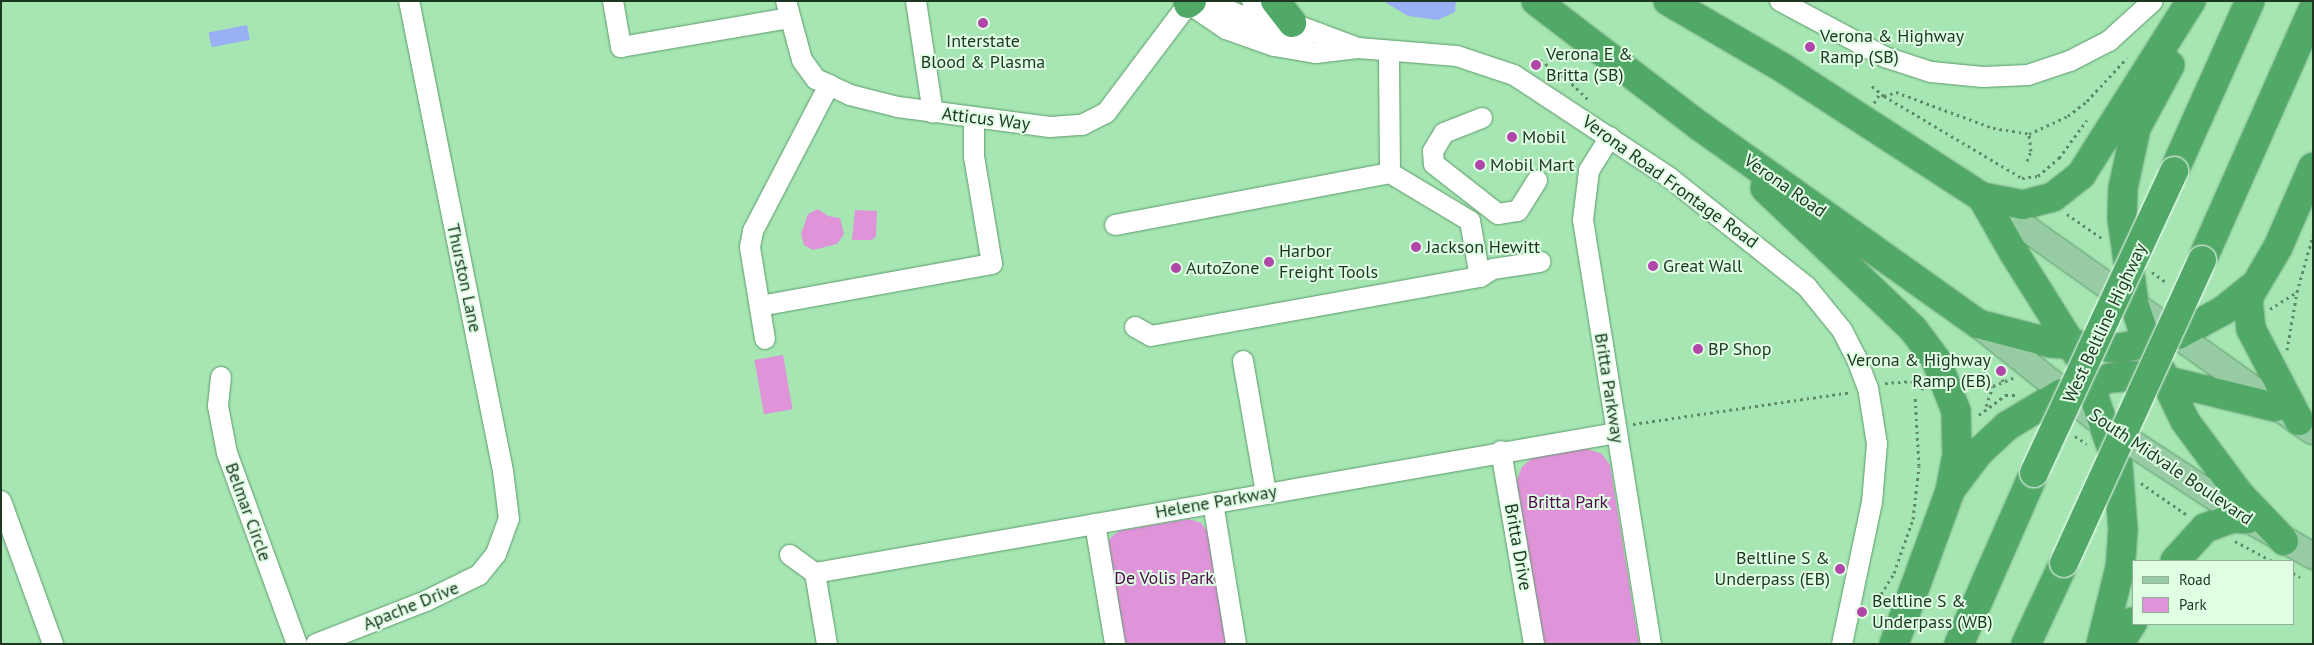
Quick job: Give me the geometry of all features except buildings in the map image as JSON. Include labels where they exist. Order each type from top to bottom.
[{"type":"highway","points":[[1275,1],[1292,23]]},
{"type":"highway","name":"Verona Road","points":[[1536,1],[1701,127],[1978,324]]},
{"type":"highway","points":[[1668,1],[1783,68],[1982,196],[2023,205],[2053,197],[2081,175],[2191,1]]},
{"type":"highway","points":[[2203,1],[2136,128],[2130,147],[2123,188],[2127,254],[2134,303],[2148,344],[2164,380],[2204,450],[2239,494],[2278,551]]},
{"type":"highway","name":"West Beltline Highway","points":[[1959,644],[2034,473],[2174,171],[2250,1]]},
{"type":"highway","points":[[2026,644],[2202,260],[2313,10]]},
{"type":"highway","points":[[1701,127],[1913,329],[1936,360],[1947,382],[1958,421],[1957,455],[1950,490],[1894,644]]},
{"type":"highway","points":[[1978,324],[2075,347],[2121,348],[2148,344],[2178,335],[2224,310],[2251,288],[2278,247],[2313,168]]},
{"type":"highway","points":[[1982,196],[2014,253],[2075,347],[2092,383],[2118,466],[2123,529],[2120,568],[2101,644]]},
{"type":"highway","points":[[2251,288],[2248,318],[2306,426]]},
{"type":"highway","points":[[1950,490],[1977,454],[2007,426],[2062,393],[2092,383],[2129,376],[2164,380],[2276,408]]},
{"type":"highway","points":[[2176,560],[2205,528],[2232,518],[2248,519]]},
{"type":"highway","points":[[2119,644],[2132,624]]},
{"type":"main road","points":[[1982,196],[2134,303],[2276,408],[2306,426]]},
{"type":"main road","name":"Verona Road","points":[[1978,324],[2033,371]]},
{"type":"main road","name":"South Midvale Boulevard","points":[[2033,371],[2106,426],[2248,519],[2278,551],[2294,560]]},
{"type":"main road","name":"South Midvale Boulevard","points":[[2294,560],[2306,567]]},
{"type":"street","name":"Thurston Lane","points":[[409,1],[507,496],[509,519],[496,554]]},
{"type":"street","points":[[613,1],[622,47],[788,9]]},
{"type":"street","points":[[916,1],[933,112]]},
{"type":"street","name":"Verona Road Frontage Road","points":[[1252,1],[1292,23],[1358,48]]},
{"type":"street","points":[[1780,1],[1886,57],[1931,72],[1983,76],[2028,75],[2070,60],[2109,41],[2153,1]]},
{"type":"street","points":[[1188,2],[1224,9],[1276,30],[1318,33]]},
{"type":"street","name":"Atticus Way","points":[[788,9],[802,60],[816,78],[850,95],[974,119],[1050,127],[1082,124],[1098,119],[1123,94],[1188,2]]},
{"type":"street","name":"Verona Road Frontage Road","points":[[1188,2],[1226,29],[1274,46],[1316,53],[1358,48],[1457,56],[1514,75],[1610,137],[1712,209],[1807,287],[1842,330],[1856,357],[1868,388],[1877,444],[1872,502],[1842,644]]},
{"type":"street","points":[[1389,51],[1390,174]]},
{"type":"street","points":[[765,338],[750,247],[753,230],[829,85]]},
{"type":"street","points":[[1482,118],[1444,133],[1433,151],[1434,164],[1498,214],[1518,211],[1537,181]]},
{"type":"street","points":[[760,306],[992,264],[974,157],[974,119]]},
{"type":"street","name":"Britta Parkway","points":[[1610,137],[1589,171],[1583,220],[1651,644]]},
{"type":"street","points":[[1115,225],[1390,174],[1470,221],[1480,277]]},
{"type":"street","points":[[1135,327],[1151,336],[1480,277],[1493,269],[1540,262]]},
{"type":"street","points":[[1243,361],[1266,493]]},
{"type":"street","name":"Belmar Circle","points":[[221,377],[218,406],[227,453],[297,644]]},
{"type":"street","name":"Helene Parkway","points":[[815,573],[1616,430]]},
{"type":"street","name":"Britta Drive","points":[[1501,451],[1534,644]]},
{"type":"street","points":[[1,501],[53,644]]},
{"type":"street","points":[[1213,503],[1236,644]]},
{"type":"street","points":[[1095,524],[1115,644]]},
{"type":"street","name":"Apache Drive","points":[[316,644],[467,583],[479,575],[496,554]]},
{"type":"street","points":[[790,556],[815,573],[827,644]]},
{"type":"path","points":[[1884,96],[1896,92],[1993,128],[2029,134],[2068,116],[2087,102],[2130,55]]},
{"type":"path","points":[[1536,65],[1540,60],[1596,106]]},
{"type":"path","points":[[1872,86],[1884,96],[2022,178],[2038,176],[2059,158],[2093,113]]},
{"type":"path","points":[[2027,161],[2031,151],[2029,134]]},
{"type":"path","points":[[2065,213],[2174,288]]},
{"type":"path","points":[[2287,355],[2297,292],[2313,235]]},
{"type":"path","points":[[2248,318],[2264,313],[2297,292]]},
{"type":"path","points":[[1986,407],[1993,386],[2003,381],[2000,373]]},
{"type":"path","points":[[1887,383],[1911,382],[1926,390]]},
{"type":"path","points":[[1616,430],[1846,394]]},
{"type":"path","points":[[1874,594],[1880,594],[1894,574],[1913,519],[1919,466],[1915,395]]},
{"type":"path","points":[[2134,478],[2190,517]]},
{"type":"path","points":[[2226,538],[2278,551]]},
{"type":"path","points":[[2294,573],[2306,567]]},
{"type":"green space","points":[[818,209],[828,216],[840,218],[844,234],[837,244],[813,250],[804,245],[801,234],[808,214]]},
{"type":"green space","points":[[855,210],[877,211],[876,236],[872,240],[852,240]]},
{"type":"green space","points":[[783,355],[793,409],[764,414],[754,360]]},
{"type":"green space","name":"Britta Park","points":[[1585,448],[1602,454],[1610,465],[1639,644],[1543,644],[1516,482],[1522,467],[1532,458]]},
{"type":"green space","name":"De Volis Park","points":[[1189,519],[1201,523],[1208,532],[1227,644],[1123,644],[1107,550],[1110,538],[1119,531]]},
{"type":"water","points":[[1383,1],[1456,1],[1455,12],[1438,20],[1408,16]]},
{"type":"water","points":[[247,25],[250,40],[212,47],[209,32]]},
{"type":"place","name":"Interstate Blood & Plasma","points":[[983,23]]},
{"type":"place","name":"Verona & Highway Ramp (SB)","points":[[1810,47]]},
{"type":"place","name":"Verona E & Britta (SB)","points":[[1536,65]]},
{"type":"place","name":"Mobil","points":[[1512,137]]},
{"type":"place","name":"Mobil Mart","points":[[1480,165]]},
{"type":"place","name":"Jackson Hewitt","points":[[1416,247]]},
{"type":"place","name":"Harbor Freight Tools","points":[[1269,262]]},
{"type":"place","name":"Great Wall","points":[[1653,266]]},
{"type":"place","name":"AutoZone","points":[[1176,268]]},
{"type":"place","name":"BP Shop","points":[[1698,349]]},
{"type":"place","name":"Verona & Highway Ramp (EB)","points":[[2001,371]]},
{"type":"place","name":"Beltline S & Underpass (EB)","points":[[1840,569]]},
{"type":"place","name":"Beltline S & Underpass (WB)","points":[[1862,612]]}]
